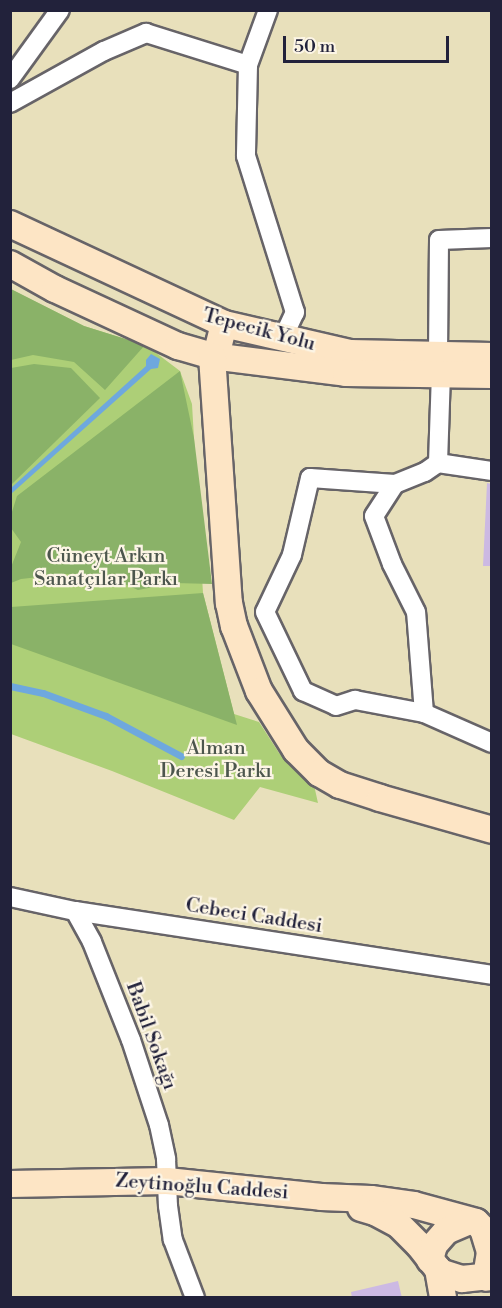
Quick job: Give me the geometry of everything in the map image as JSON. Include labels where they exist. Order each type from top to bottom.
[{"type":"main road","name":"Tepecik Yolu","points":[[10,224],[224,324],[350,353],[440,364],[492,375]]},
{"type":"main road","name":"Tepecik Yolu","points":[[10,264],[55,289],[178,346],[212,356],[346,373],[440,364],[492,356]]},
{"type":"main road","points":[[178,346],[185,318],[190,310]]},
{"type":"main road","points":[[224,324],[218,348],[212,356],[229,603],[234,626],[259,691],[296,750],[319,773],[340,784],[492,830]]},
{"type":"main road","name":"Zeytinoğlu Caddesi","points":[[10,1184],[167,1181],[321,1197]]},
{"type":"main road","points":[[321,1197],[371,1198],[414,1205],[479,1223],[490,1252],[484,1282],[451,1277],[434,1264],[419,1245],[390,1218],[321,1197]]},
{"type":"main road","points":[[443,1298],[434,1264],[434,1245],[446,1231],[479,1223]]},
{"type":"street","points":[[10,79],[60,10]]},
{"type":"street","points":[[268,10],[248,66],[246,156],[295,312],[283,338]]},
{"type":"street","points":[[10,103],[104,51],[146,33],[248,66]]},
{"type":"street","points":[[438,462],[439,240],[492,238]]},
{"type":"street","points":[[492,471],[438,462],[424,472],[395,484],[310,478],[291,555],[265,612],[303,691],[336,706],[355,700],[424,713],[492,743]]},
{"type":"street","points":[[395,484],[374,516],[392,564],[416,612],[424,713]]},
{"type":"street","name":"Cebeci Caddesi","points":[[10,897],[75,911],[492,975]]},
{"type":"street","name":"Babil Sokağı","points":[[75,911],[92,942],[141,1070],[159,1125],[166,1159],[173,1240],[195,1298]]},
{"type":"green space","name":"Cüneyt Arkın Sanatçılar Parkı","points":[[10,289],[84,326],[147,346],[180,371],[192,404],[203,593],[234,714],[259,722],[279,753],[312,776],[318,803],[260,787],[234,820],[112,771],[11,734]]},
{"type":"green space","points":[[11,289],[84,326],[145,345],[105,390],[74,362],[33,355],[11,360]]},
{"type":"green space","points":[[34,364],[71,368],[100,398],[11,485],[11,368]]},
{"type":"green space","points":[[180,371],[194,438],[212,584],[175,583],[138,590],[113,579],[66,574],[21,579],[11,583],[11,567],[21,542],[11,528],[11,515],[17,496]]},
{"type":"green space","points":[[203,593],[237,725],[11,644],[11,607]]},
{"type":"water","points":[[151,354],[160,359],[158,368],[151,369],[11,494],[11,488],[146,366],[146,360]]},
{"type":"building","points":[[487,483],[492,484],[492,566],[483,566]]},
{"type":"building","points":[[398,1281],[402,1298],[352,1298],[351,1292]]},
{"type":"waterway","points":[[10,686],[43,693],[106,716],[181,756]]},
{"type":"park label","name":"Alman Deresi Parkı","points":[[216,760]]}]
